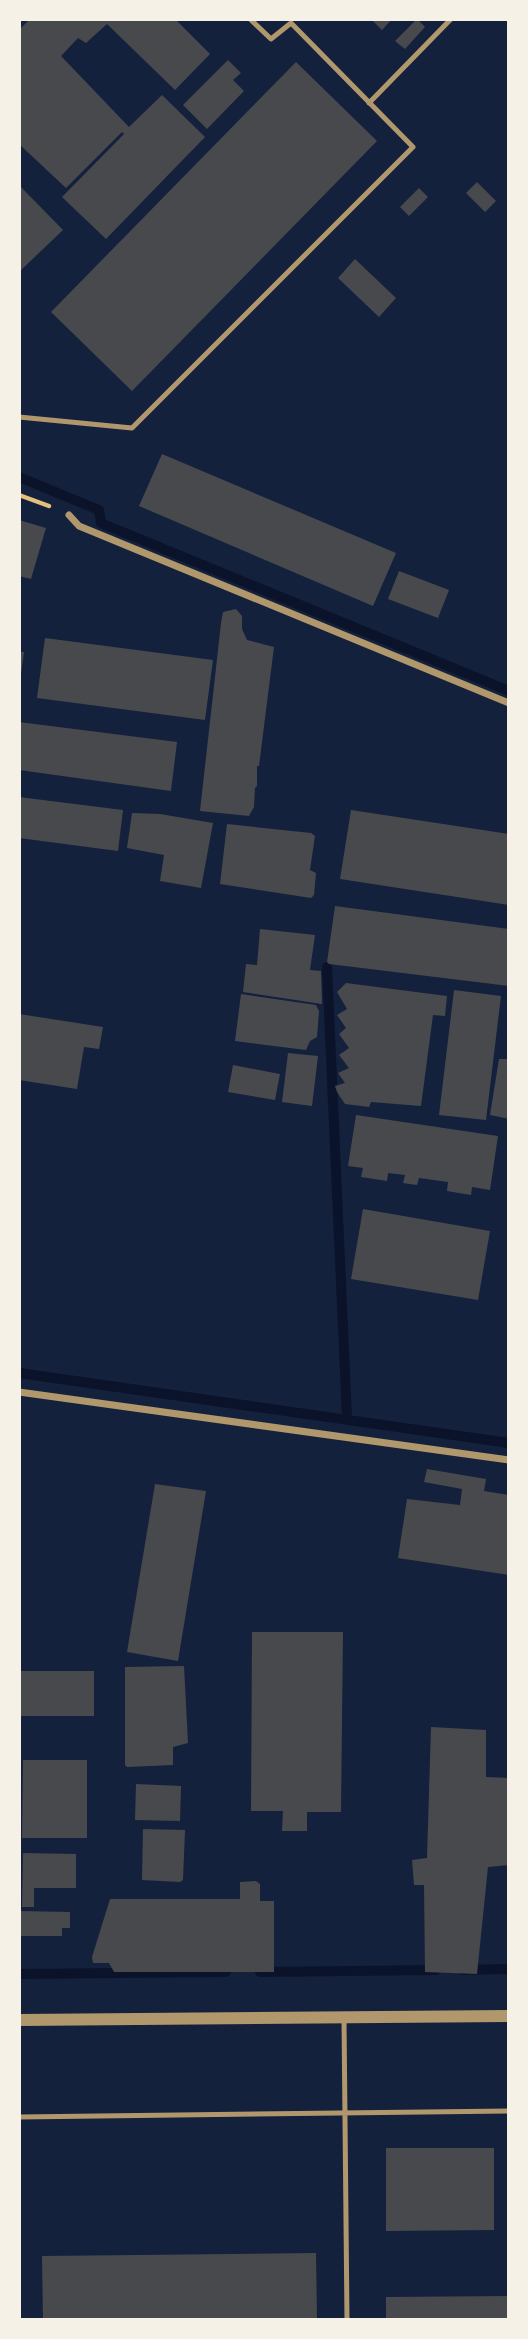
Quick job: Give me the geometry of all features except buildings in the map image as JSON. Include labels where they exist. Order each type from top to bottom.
[{"type":"street","points":[[69,514],[79,526],[509,703]]},
{"type":"street","points":[[19,1392],[509,1460]]},
{"type":"street","points":[[19,2020],[509,2016]]},
{"type":"lane","points":[[19,417],[132,428],[413,147],[291,23],[271,39],[250,19]]},
{"type":"lane","points":[[369,103],[451,19]]},
{"type":"lane","points":[[344,2019],[347,2320]]},
{"type":"lane","points":[[19,2117],[509,2111]]},
{"type":"path","points":[[19,495],[69,514]]},
{"type":"waterway","points":[[19,477],[99,510],[101,523],[509,691]]},
{"type":"waterway","points":[[327,967],[347,1418]]},
{"type":"waterway","points":[[19,1373],[509,1443]]},
{"type":"waterway","points":[[463,1970],[509,1969]]},
{"type":"waterway","points":[[260,1972],[436,1970]]},
{"type":"waterway","points":[[19,1974],[226,1972]]}]
